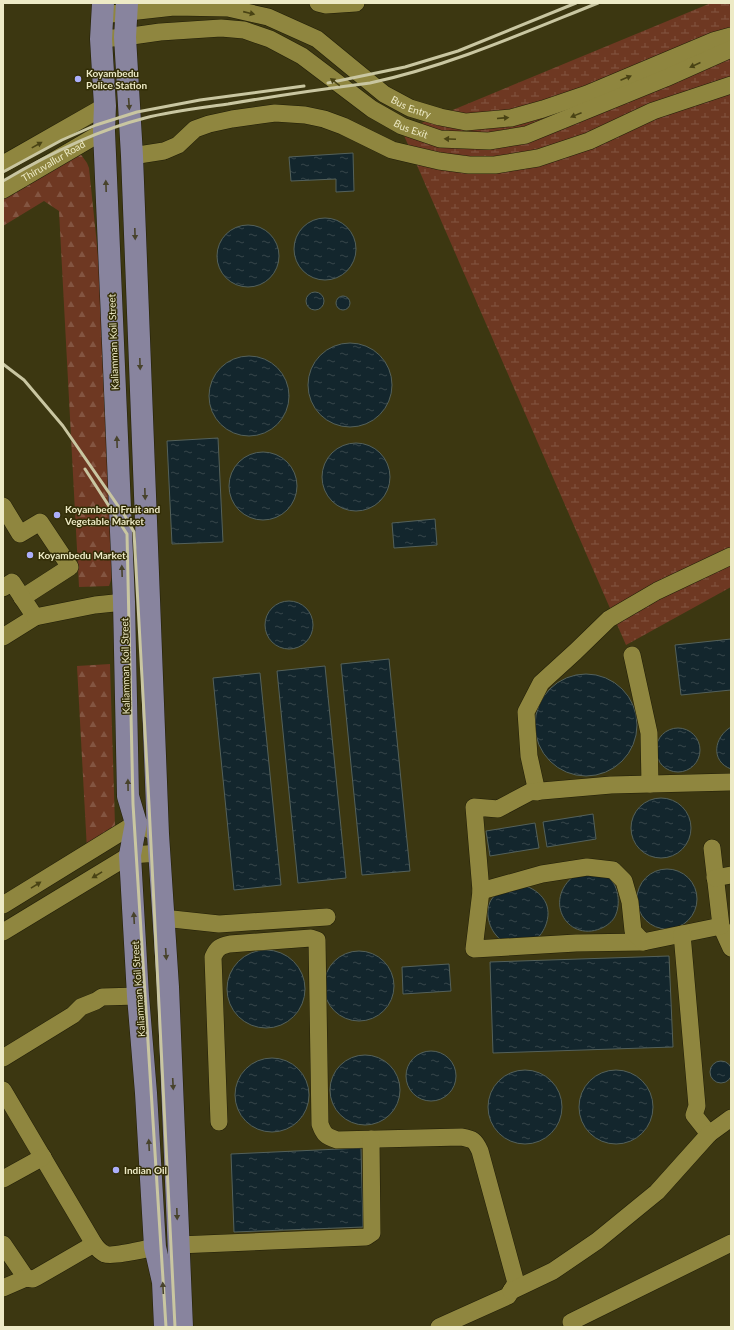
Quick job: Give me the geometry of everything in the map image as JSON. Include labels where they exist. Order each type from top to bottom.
[{"type":"main road","points":[[127,7],[125,37],[132,156],[159,844],[172,1080],[182,1327]]},
{"type":"main road","name":"Kaliamman Koil Street","points":[[103,9],[101,39],[105,106],[104,131],[124,602],[128,796],[136,823],[130,855],[155,1247],[163,1282],[165,1327]]},
{"type":"street","points":[[318,3],[326,5],[356,3]]},
{"type":"street","name":"Bus Entry","points":[[103,9],[127,7],[228,8],[268,17],[317,39],[384,94],[410,108],[440,117],[466,122],[511,118],[544,109],[587,94],[713,41],[731,36]]},
{"type":"street","name":"Bus Exit","points":[[101,39],[168,31],[221,28],[244,30],[270,39],[302,56],[372,109],[402,126],[440,139],[489,141],[526,135],[666,78],[731,49]]},
{"type":"street","points":[[132,156],[164,150],[178,145],[194,129],[209,124],[232,119],[276,114],[306,115],[319,118],[344,126],[392,150],[469,166],[495,165],[538,158],[589,141],[653,111],[731,85]]},
{"type":"street","points":[[3,164],[105,106]]},
{"type":"street","name":"Thiruvallur Road","points":[[3,190],[104,131]]},
{"type":"street","points":[[3,506],[20,534],[40,522],[70,567],[22,598]]},
{"type":"street","points":[[538,792],[529,756],[526,712],[541,683],[609,619],[657,591],[731,556]]},
{"type":"street","points":[[3,588],[12,582],[34,617]]},
{"type":"street","points":[[3,637],[34,617],[95,605],[124,602]]},
{"type":"street","points":[[632,655],[649,733],[650,784]]},
{"type":"street","points":[[721,926],[643,942],[474,949],[481,891],[474,807],[498,809],[530,792],[611,785],[731,782]]},
{"type":"street","points":[[3,905],[136,823],[159,844],[130,855],[3,932]]},
{"type":"street","points":[[712,848],[723,876],[721,926],[731,948]]},
{"type":"street","points":[[481,891],[542,874],[587,867],[613,870],[624,881],[630,902],[633,931],[643,942]]},
{"type":"street","points":[[164,918],[219,924],[327,917]]},
{"type":"street","points":[[682,934],[697,1106],[694,1115],[709,1134]]},
{"type":"street","points":[[219,1122],[213,957],[216,949],[223,945],[230,944],[311,938],[317,940],[320,1124],[324,1134],[337,1140],[461,1137],[471,1138],[477,1144],[516,1284],[508,1296],[439,1327]]},
{"type":"street","points":[[3,1058],[73,1015],[81,1007],[102,997],[138,996]]},
{"type":"street","points":[[3,1090],[44,1157],[94,1244],[107,1255],[155,1247]]},
{"type":"street","points":[[511,1292],[552,1271],[598,1242],[658,1192],[709,1134],[731,1118]]},
{"type":"street","points":[[178,1245],[366,1237],[372,1233],[371,1139]]},
{"type":"street","points":[[3,1179],[44,1157]]},
{"type":"street","points":[[3,1244],[26,1278]]},
{"type":"street","points":[[3,1288],[26,1278],[33,1279],[94,1244]]},
{"type":"street","points":[[580,1322],[731,1244]]},
{"type":"green space","points":[[711,3],[731,3],[731,587],[626,645],[402,131]]},
{"type":"green space","points":[[77,149],[89,168],[127,534],[109,586],[79,587],[59,211],[44,201],[3,226],[3,195]]},
{"type":"green space","points":[[110,664],[115,825],[112,832],[87,850],[77,666]]},
{"type":"water","points":[[353,153],[354,191],[336,192],[336,179],[291,181],[289,157]]},
{"type":"water","points":[[319,218],[331,218],[347,227],[354,237],[356,249],[354,261],[347,271],[331,280],[319,280],[308,275],[299,266],[294,255],[294,243],[299,232],[308,223]]},
{"type":"water","points":[[242,225],[254,225],[270,234],[277,244],[279,256],[277,268],[270,278],[254,287],[242,287],[231,282],[222,273],[217,262],[217,250],[222,239],[231,230]]},
{"type":"water","points":[[315,292],[321,295],[324,301],[321,307],[315,310],[309,307],[306,301],[309,295]]},
{"type":"water","points":[[340,296],[346,296],[350,300],[350,306],[346,310],[340,310],[336,306],[336,300]]},
{"type":"water","points":[[350,343],[366,346],[380,355],[389,369],[392,385],[389,401],[380,415],[366,424],[350,427],[334,424],[320,415],[311,401],[308,385],[311,369],[320,355],[334,346]]},
{"type":"water","points":[[249,356],[264,359],[277,368],[286,381],[289,396],[286,411],[277,424],[264,433],[249,436],[234,433],[221,424],[212,411],[209,396],[212,381],[221,368],[234,359]]},
{"type":"water","points":[[218,438],[223,542],[172,544],[167,441]]},
{"type":"water","points":[[349,443],[363,443],[375,448],[385,458],[390,470],[390,484],[385,496],[375,506],[363,511],[349,511],[337,506],[327,496],[322,484],[322,470],[327,458],[337,448]]},
{"type":"water","points":[[263,452],[276,455],[287,462],[294,473],[297,486],[294,499],[287,510],[276,517],[263,520],[250,517],[239,510],[232,499],[229,486],[232,473],[239,462],[250,455]]},
{"type":"water","points":[[435,519],[437,545],[394,548],[392,523]]},
{"type":"water","points":[[289,601],[298,603],[306,608],[311,616],[313,625],[311,634],[306,642],[298,647],[289,649],[280,647],[272,642],[267,634],[265,625],[267,616],[272,608],[280,603]]},
{"type":"water","points":[[731,639],[731,690],[681,695],[675,645]]},
{"type":"water","points":[[389,659],[410,871],[362,875],[341,664]]},
{"type":"water","points":[[325,666],[346,878],[298,883],[277,671]]},
{"type":"water","points":[[260,673],[281,885],[234,890],[213,678]]},
{"type":"water","points":[[586,674],[596,675],[615,682],[629,696],[636,715],[636,735],[629,754],[615,768],[596,775],[586,776],[576,775],[557,768],[543,754],[536,735],[535,725],[536,715],[543,696],[557,682],[576,675]]},
{"type":"water","points":[[731,727],[731,769],[724,765],[720,760],[717,755],[717,749],[721,737],[725,731]]},
{"type":"water","points":[[674,728],[682,728],[694,734],[700,746],[700,754],[694,766],[682,772],[674,772],[662,766],[656,754],[656,746],[662,734]]},
{"type":"water","points":[[661,798],[678,803],[686,811],[691,828],[686,845],[678,853],[661,858],[644,853],[636,845],[631,828],[636,811],[644,803]]},
{"type":"water","points":[[593,814],[596,839],[547,847],[543,822]]},
{"type":"water","points":[[535,823],[539,848],[490,856],[486,831]]},
{"type":"water","points":[[667,869],[684,874],[692,882],[697,899],[692,916],[684,924],[667,929],[650,924],[642,916],[637,899],[642,882],[650,874]]},
{"type":"water","points":[[600,874],[608,877],[615,886],[618,897],[617,909],[613,920],[604,927],[591,931],[580,930],[570,925],[564,918],[560,908],[560,897],[565,885],[575,875]]},
{"type":"water","points":[[523,885],[536,891],[544,900],[548,912],[545,927],[540,935],[534,939],[506,942],[498,938],[490,926],[488,908],[493,898],[499,893]]},
{"type":"water","points":[[266,950],[281,953],[288,957],[298,967],[302,974],[305,989],[302,1004],[298,1011],[288,1021],[281,1025],[266,1028],[251,1025],[244,1021],[234,1011],[230,1004],[227,989],[230,974],[234,967],[244,957],[251,953]]},
{"type":"water","points":[[352,951],[366,951],[379,957],[388,966],[394,979],[392,999],[384,1011],[366,1021],[352,1021],[339,1015],[330,1006],[324,993],[324,979],[330,966],[339,957]]},
{"type":"water","points":[[669,956],[673,1047],[493,1053],[490,962]]},
{"type":"water","points":[[449,964],[451,991],[403,994],[402,967]]},
{"type":"water","points":[[431,1051],[440,1053],[451,1062],[456,1076],[454,1085],[445,1096],[431,1101],[422,1099],[411,1090],[406,1076],[408,1067],[417,1056]]},
{"type":"water","points":[[358,1055],[372,1055],[385,1061],[394,1070],[398,1076],[400,1090],[398,1104],[390,1115],[379,1123],[372,1125],[358,1125],[351,1123],[340,1115],[332,1104],[330,1097],[330,1083],[332,1076],[340,1065],[351,1057]]},
{"type":"water","points":[[265,1058],[279,1058],[293,1064],[303,1074],[309,1088],[309,1102],[303,1116],[293,1126],[279,1132],[265,1132],[251,1126],[241,1116],[235,1102],[235,1088],[241,1074],[251,1064]]},
{"type":"water","points":[[721,1061],[725,1062],[731,1068],[731,1076],[725,1082],[721,1083],[717,1082],[711,1076],[710,1072],[711,1068],[717,1062]]},
{"type":"water","points":[[518,1070],[532,1070],[546,1076],[556,1086],[562,1100],[562,1114],[556,1128],[546,1138],[532,1144],[518,1144],[504,1138],[494,1128],[488,1114],[488,1100],[494,1086],[504,1076]]},
{"type":"water","points":[[609,1070],[623,1070],[637,1076],[647,1086],[653,1100],[653,1114],[647,1128],[637,1138],[623,1144],[609,1144],[595,1138],[585,1128],[579,1114],[579,1100],[585,1086],[595,1076]]},
{"type":"water","points":[[361,1148],[363,1227],[234,1232],[231,1154]]},
{"type":"railway","points":[[328,83],[405,67],[458,51],[576,3]]},
{"type":"railway","points":[[3,181],[71,145],[126,123],[176,112],[370,83],[399,76],[428,68],[486,48],[598,3]]},
{"type":"railway","points":[[3,172],[62,140],[96,125],[137,112],[200,100],[304,86]]},
{"type":"railway","points":[[3,364],[24,380],[63,426],[125,516],[134,532],[175,1327]]},
{"type":"railway","points":[[85,469],[127,534],[133,804],[166,1327]]},
{"type":"place","name":"Koyambedu Police Station","points":[[78,79]]},
{"type":"place","name":"Koyambedu Fruit and Vegetable Market","points":[[57,515]]},
{"type":"place","name":"Koyambedu Market","points":[[30,555]]},
{"type":"place","name":"Indian Oil","points":[[116,1170]]}]
